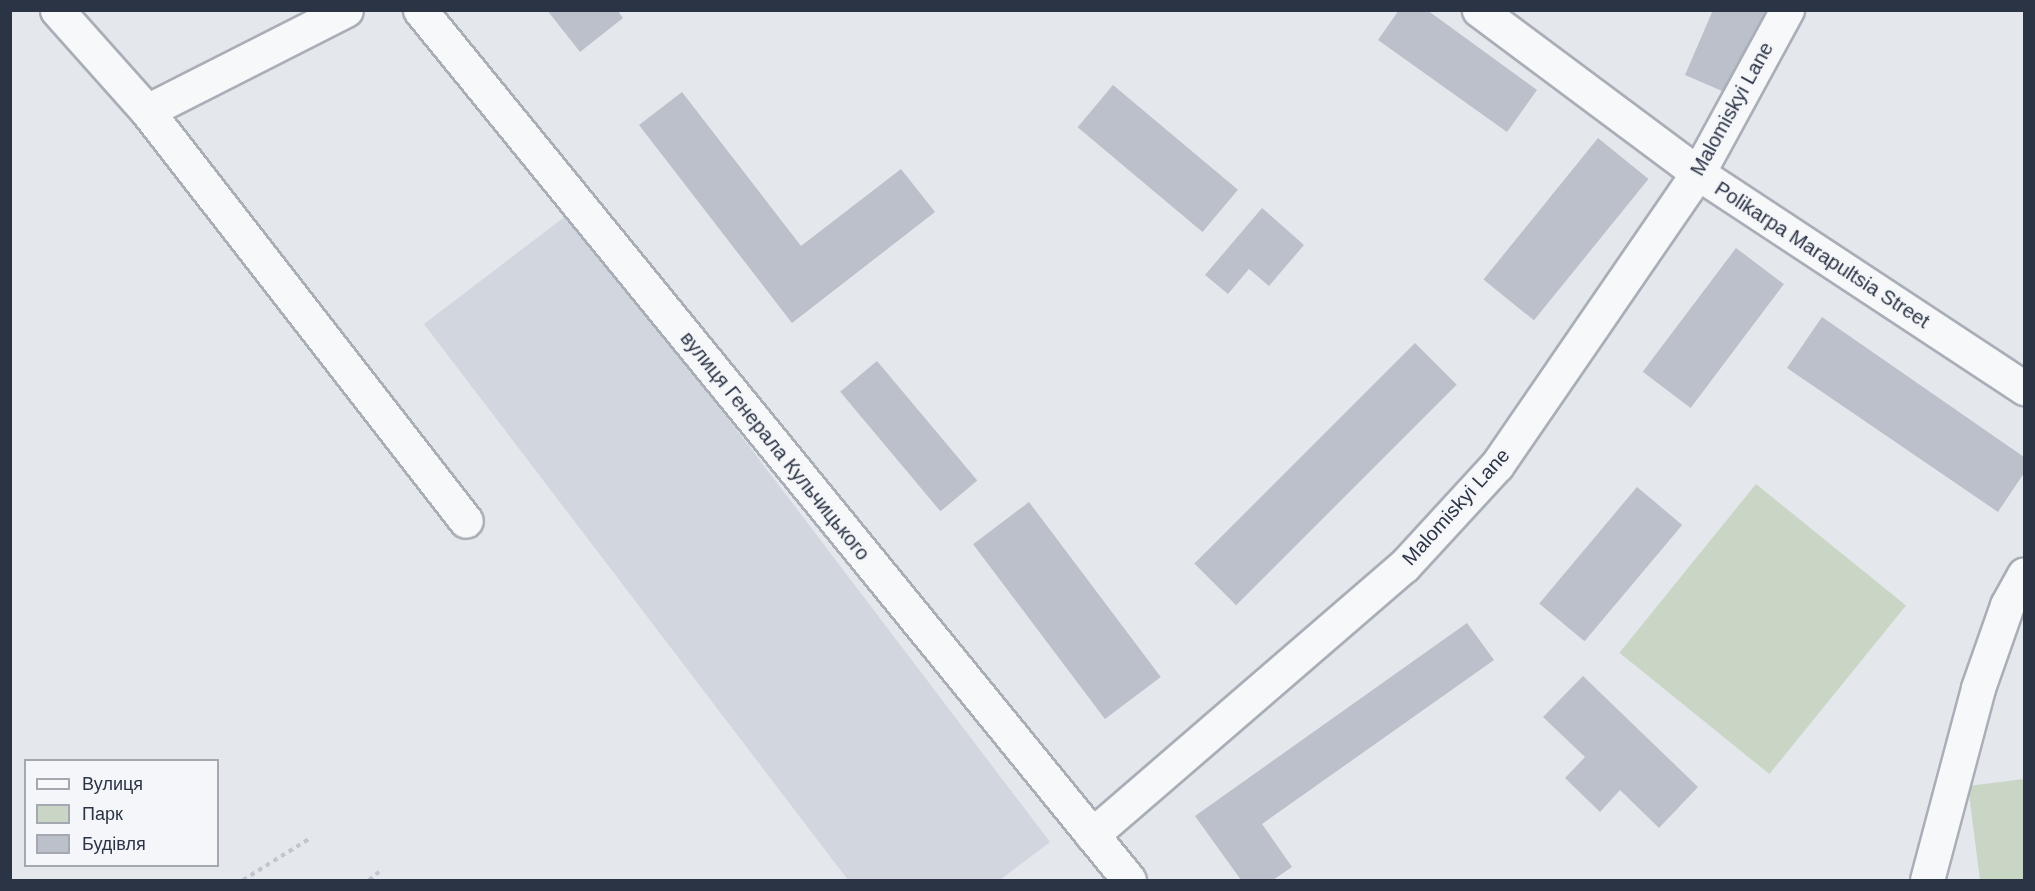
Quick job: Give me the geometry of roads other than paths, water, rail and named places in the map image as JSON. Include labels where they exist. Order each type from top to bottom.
[{"type":"street","points":[[57,10],[147,111],[466,521]]},
{"type":"street","points":[[147,111],[346,10]]},
{"type":"street","name":"вулиця Генерала Кульчицького","points":[[420,10],[1129,880]]},
{"type":"street","name":"Polikarpa Marapultsia Street","points":[[1479,10],[1698,173],[2025,388]]},
{"type":"street","name":"Malomiskyi Lane","points":[[1092,835],[1404,566],[1489,474],[1698,173],[1787,10]]},
{"type":"street","points":[[1927,880],[1978,688],[2007,605],[2025,574]]}]
